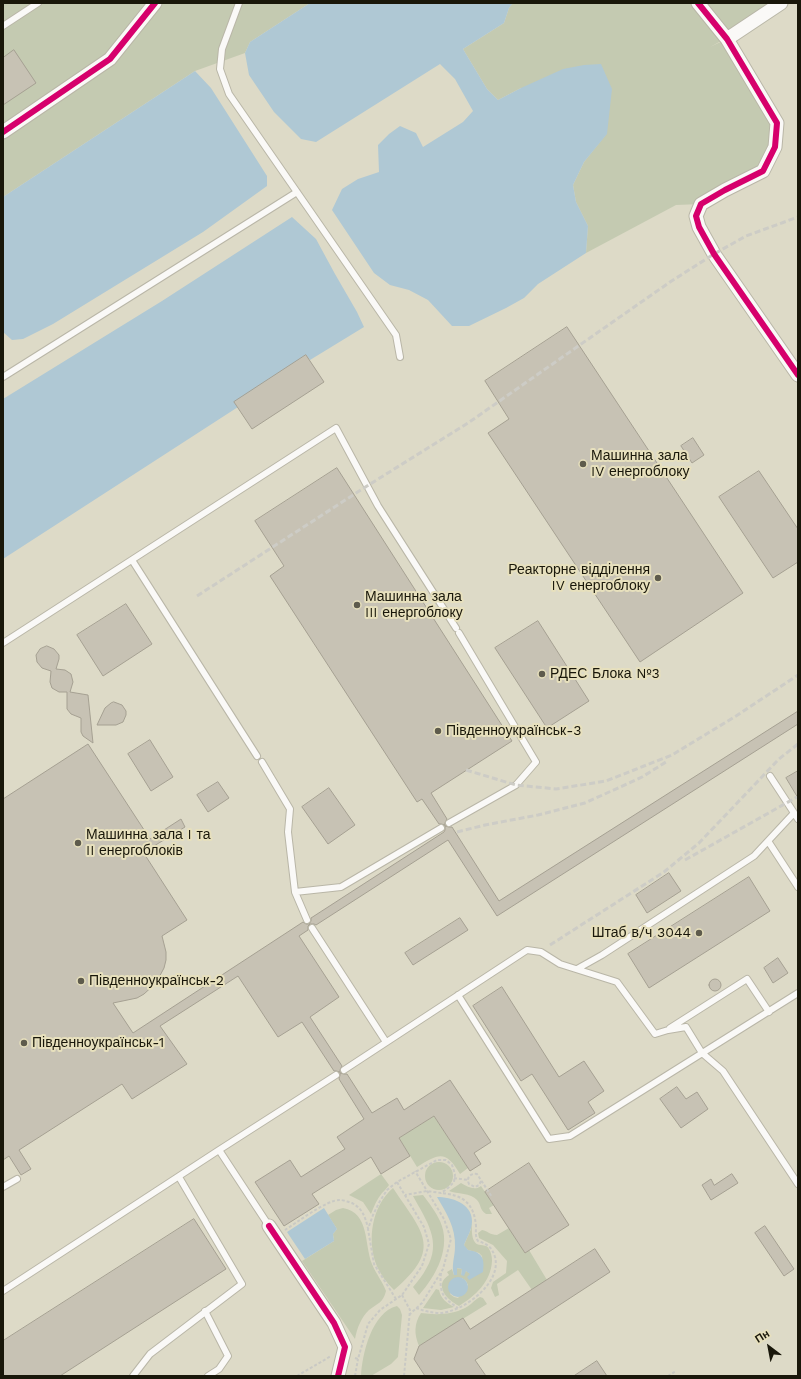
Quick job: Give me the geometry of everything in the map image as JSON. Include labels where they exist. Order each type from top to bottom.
[{"type":"street","points":[[3,132],[110,59],[155,3]]},
{"type":"street","points":[[698,3],[727,39],[777,123],[775,147],[763,171],[701,204],[696,216],[699,227],[714,254],[798,375]]},
{"type":"street","points":[[727,39],[781,3]]},
{"type":"street","points":[[273,1231],[334,1323],[345,1347],[338,1376]]},
{"type":"lane","points":[[3,26],[38,3]]},
{"type":"lane","points":[[239,3],[222,49],[220,69],[229,94],[396,335],[400,357]]},
{"type":"lane","points":[[3,377],[297,192]]},
{"type":"lane","points":[[3,643],[336,428],[378,506],[458,630],[536,762],[516,785],[450,823]]},
{"type":"lane","points":[[132,560],[257,756]]},
{"type":"lane","points":[[262,762],[290,809],[288,832],[295,892],[307,920]]},
{"type":"lane","points":[[770,776],[798,820]]},
{"type":"lane","points":[[577,969],[602,955],[754,856],[794,813]]},
{"type":"lane","points":[[295,892],[341,887],[441,828]]},
{"type":"lane","points":[[768,841],[798,886]]},
{"type":"lane","points":[[312,928],[386,1042]]},
{"type":"lane","points":[[344,1070],[527,950],[541,952],[560,964],[617,982],[655,1034],[686,1026],[702,1053],[723,1071],[798,1184]]},
{"type":"lane","points":[[668,1030],[747,979],[768,1012]]},
{"type":"lane","points":[[458,995],[549,1139],[570,1136],[798,993]]},
{"type":"lane","points":[[3,1291],[336,1075]]},
{"type":"lane","points":[[219,1150],[273,1231]]},
{"type":"lane","points":[[133,1376],[150,1354],[242,1284],[179,1176]]},
{"type":"lane","points":[[3,1187],[17,1178]]},
{"type":"lane","points":[[205,1311],[228,1356],[219,1369],[208,1376]]},
{"type":"lane","points":[[219,1369],[220,1376]]},
{"type":"path","points":[[368,1229],[373,1215],[387,1190],[414,1171],[437,1160],[446,1160],[452,1165],[455,1174],[454,1182],[441,1193]]},
{"type":"path","points":[[409,1315],[422,1302],[441,1273],[451,1239],[444,1219],[414,1171]]},
{"type":"path","points":[[468,1180],[474,1173],[477,1174],[492,1197]]},
{"type":"path","points":[[454,1178],[468,1180]]},
{"type":"path","points":[[468,1180],[469,1184],[475,1187],[481,1181]]},
{"type":"path","points":[[355,1376],[358,1359],[368,1324],[380,1310],[402,1295],[422,1266],[429,1244],[424,1227],[397,1182]]},
{"type":"path","points":[[405,1195],[427,1191],[441,1193],[464,1200],[471,1205],[476,1221],[475,1236],[478,1241],[488,1244],[492,1249],[496,1261],[494,1274],[487,1286],[480,1294],[464,1306],[440,1313],[426,1312],[416,1308]]},
{"type":"path","points":[[273,1231],[338,1199],[347,1201],[359,1207],[365,1217],[374,1264],[396,1299]]},
{"type":"path","points":[[441,1273],[440,1286],[442,1294],[449,1302],[458,1308]]},
{"type":"path","points":[[402,1295],[410,1310],[404,1376]]},
{"type":"path","points":[[297,1376],[330,1356],[358,1359]]},
{"type":"path","points":[[668,1376],[676,1371]]},
{"type":"green space","points":[[3,3],[310,3],[250,42],[245,53],[195,71],[3,197]]},
{"type":"green space","points":[[513,3],[776,3],[756,22],[710,47],[727,39],[777,123],[763,171],[701,204],[676,205],[586,253],[588,226],[576,202],[573,185],[584,162],[607,133],[521,88],[498,100],[487,89],[463,49],[504,23],[509,8]]},
{"type":"green space","points":[[434,1116],[468,1168],[460,1174],[450,1161],[442,1156],[431,1159],[417,1167],[399,1138]]},
{"type":"green space","points":[[439,1162],[449,1166],[453,1176],[449,1186],[439,1190],[429,1186],[425,1176],[429,1166]]},
{"type":"green space","points":[[381,1174],[389,1185],[374,1205],[371,1214],[363,1202],[349,1195]]},
{"type":"green space","points":[[461,1183],[474,1188],[481,1186],[494,1205],[489,1208],[492,1214],[486,1214],[481,1209],[479,1202],[474,1198],[468,1195],[449,1191]]},
{"type":"green space","points":[[393,1188],[419,1229],[423,1240],[423,1251],[419,1263],[410,1275],[394,1290],[384,1278],[376,1264],[372,1244],[373,1223],[376,1213],[386,1195]]},
{"type":"green space","points":[[423,1195],[440,1221],[444,1241],[443,1251],[436,1270],[419,1295],[413,1287],[426,1269],[431,1259],[433,1250],[431,1231],[413,1196]]},
{"type":"green space","points":[[343,1208],[352,1211],[358,1216],[362,1223],[365,1230],[372,1264],[386,1291],[382,1300],[364,1316],[358,1327],[355,1339],[302,1261],[334,1241],[333,1234],[337,1229],[328,1215]]},
{"type":"green space","points":[[472,1220],[473,1239],[477,1244],[488,1248],[492,1258],[491,1269],[481,1288],[471,1298],[459,1306],[446,1296],[442,1288],[442,1283],[449,1275],[447,1272],[452,1269],[454,1275],[456,1268],[462,1269],[461,1275],[466,1271],[471,1274],[483,1269],[482,1256],[479,1253],[468,1250],[464,1245],[471,1229]],"holes":[[[462,1278],[468,1285],[458,1298],[450,1294]]]},
{"type":"green space","points":[[509,1228],[525,1253],[529,1250],[547,1280],[532,1290],[518,1270],[497,1284],[499,1295],[495,1297],[491,1288],[493,1282],[506,1273],[507,1261],[493,1245],[479,1238],[478,1233],[482,1230],[497,1235]]},
{"type":"green space","points":[[436,1289],[439,1290],[441,1296],[449,1304],[454,1307],[441,1310],[423,1308]]},
{"type":"green space","points":[[480,1297],[483,1298],[487,1304],[419,1346],[416,1337],[416,1329],[417,1321],[421,1313],[438,1314],[454,1312],[467,1307]]},
{"type":"green space","points":[[397,1306],[402,1315],[398,1357],[391,1364],[371,1376],[361,1376],[366,1346],[375,1325],[381,1316],[388,1310]]},
{"type":"water","points":[[310,3],[513,3],[509,8],[504,23],[463,49],[487,89],[498,100],[563,69],[584,65],[601,64],[612,89],[607,134],[584,162],[573,185],[576,202],[588,226],[586,253],[538,284],[524,298],[469,326],[452,326],[428,300],[409,290],[390,285],[374,273],[332,210],[342,189],[358,179],[379,172],[378,145],[400,126],[416,133],[423,147],[463,122],[473,111],[455,79],[440,64],[316,142],[301,139],[274,112],[249,75],[245,53],[250,42]]},
{"type":"water","points":[[195,71],[211,88],[267,176],[267,186],[203,232],[53,324],[23,339],[12,340],[3,332],[3,197]]},
{"type":"water","points":[[292,217],[316,239],[364,327],[310,360],[306,355],[235,402],[238,407],[3,559],[3,399],[162,301]]},
{"type":"water","points":[[437,1197],[448,1198],[460,1202],[465,1205],[471,1215],[471,1227],[464,1245],[468,1250],[477,1252],[482,1256],[484,1267],[483,1272],[469,1280],[467,1277],[470,1274],[466,1271],[464,1276],[461,1275],[462,1269],[457,1268],[457,1275],[454,1275],[454,1233],[447,1214]]},
{"type":"water","points":[[324,1208],[337,1229],[333,1234],[334,1241],[305,1259],[287,1232]]},
{"type":"water","points":[[458,1277],[465,1280],[468,1287],[465,1294],[458,1297],[451,1294],[448,1287],[451,1280]]},
{"type":"building","points":[[14,50],[36,83],[3,105],[3,58]]},
{"type":"building","name":"Машинна зала IV енергоблоку","points":[[567,327],[743,593],[640,662],[488,433],[509,419],[485,381]]},
{"type":"building","points":[[306,355],[324,382],[252,429],[234,402]]},
{"type":"building","points":[[693,438],[704,455],[692,463],[681,446]]},
{"type":"building","name":"Машинна зала III енергоблоку","points":[[337,468],[512,741],[431,793],[447,819],[445,825],[439,824],[422,799],[417,802],[270,576],[284,566],[255,521]]},
{"type":"building","points":[[759,471],[798,529],[798,562],[773,578],[719,497]]},
{"type":"building","points":[[126,604],[152,644],[103,676],[77,635]]},
{"type":"building","name":"РДЕС Блока №3","points":[[538,621],[589,701],[547,728],[495,648]]},
{"type":"building","points":[[47,646],[54,649],[59,655],[56,669],[65,670],[71,674],[73,682],[70,692],[88,695],[93,743],[83,736],[81,732],[81,718],[71,714],[67,709],[67,692],[59,692],[52,688],[50,682],[51,671],[42,668],[37,662],[36,655],[40,649]]},
{"type":"building","points":[[114,702],[122,705],[126,711],[123,722],[116,725],[97,725],[105,708]]},
{"type":"building","points":[[798,711],[798,724],[497,916],[448,840],[316,925],[310,924],[308,926],[308,930],[299,936],[339,997],[310,1017],[342,1066],[340,1072],[334,1071],[302,1022],[278,1037],[238,976],[160,1026],[187,1064],[132,1099],[122,1084],[19,1150],[31,1169],[21,1175],[9,1156],[3,1160],[3,799],[88,744],[150,839],[181,819],[185,827],[154,846],[156,848],[145,855],[187,920],[162,936],[166,952],[166,960],[164,968],[156,983],[137,998],[113,1003],[133,1033],[303,922],[309,924],[311,918],[444,832],[445,826],[452,827],[499,901]]},
{"type":"building","points":[[150,740],[173,777],[151,791],[128,754]]},
{"type":"building","points":[[798,771],[798,798],[786,778]]},
{"type":"building","points":[[218,782],[229,798],[208,812],[197,795]]},
{"type":"building","points":[[329,788],[355,825],[328,844],[302,807]]},
{"type":"building","points":[[669,873],[681,891],[647,913],[636,895]]},
{"type":"building","name":"Штаб в/ч 3044","points":[[749,877],[770,911],[649,988],[628,954]]},
{"type":"building","points":[[460,918],[468,930],[413,965],[405,953]]},
{"type":"building","points":[[778,958],[788,973],[773,983],[764,968]]},
{"type":"building","points":[[715,979],[719,981],[721,985],[719,989],[715,991],[711,989],[709,985],[711,981]]},
{"type":"building","points":[[502,987],[559,1077],[584,1061],[604,1091],[588,1102],[595,1113],[568,1130],[532,1074],[521,1081],[473,1006]]},
{"type":"building","points":[[340,1073],[347,1074],[372,1113],[397,1098],[404,1110],[450,1080],[491,1142],[474,1153],[481,1164],[470,1171],[434,1116],[399,1138],[410,1156],[381,1174],[371,1157],[312,1194],[319,1204],[284,1226],[255,1182],[290,1160],[301,1177],[345,1149],[337,1137],[364,1119],[339,1079]]},
{"type":"building","points":[[677,1087],[686,1099],[697,1092],[708,1109],[681,1128],[660,1099]]},
{"type":"building","points":[[529,1163],[569,1225],[525,1253],[485,1192]]},
{"type":"building","points":[[732,1174],[738,1183],[711,1200],[702,1185],[711,1179],[714,1185]]},
{"type":"building","points":[[194,1219],[226,1269],[60,1376],[3,1376],[3,1341]]},
{"type":"building","points":[[765,1226],[794,1269],[784,1276],[755,1233]]},
{"type":"building","points":[[595,1249],[610,1272],[475,1360],[486,1376],[425,1376],[414,1359],[419,1346],[463,1318],[470,1329]]},
{"type":"building","points":[[597,1361],[607,1376],[574,1376]]},
{"type":"railway","points":[[197,596],[367,486],[468,423],[670,282],[714,254],[746,236],[798,217]]},
{"type":"railway","points":[[466,770],[516,785],[556,789],[606,781],[672,755],[736,716],[798,675]]},
{"type":"railway","points":[[550,945],[664,872],[699,843],[779,759],[798,744]]},
{"type":"railway","points":[[457,832],[538,815],[585,803],[642,777],[666,762]]},
{"type":"railway","points":[[685,860],[797,797]]},
{"type":"cycle path","points":[[3,132],[110,59],[155,3]]},
{"type":"cycle path","points":[[698,3],[727,39],[777,123],[775,147],[763,171],[701,204],[696,216],[699,227],[714,254],[798,375]]},
{"type":"cycle path","points":[[269,1226],[334,1323],[345,1347],[338,1376]]},
{"type":"place","name":"Машинна зала IV енергоблоку","points":[[583,464]]},
{"type":"place","name":"Реакторне відділення IV енергоблоку","points":[[658,578]]},
{"type":"place","name":"Машинна зала III енергоблоку","points":[[357,605]]},
{"type":"place","name":"РДЕС Блока №3","points":[[542,674]]},
{"type":"place","name":"Південноукраїнськ-3","points":[[438,731]]},
{"type":"place","name":"Машинна зала I та II енергоблоків","points":[[78,843]]},
{"type":"place","name":"Штаб в/ч 3044","points":[[699,933]]},
{"type":"place","name":"Південноукраїнськ-2","points":[[81,981]]},
{"type":"place","name":"Південноукраїнськ-1","points":[[24,1043]]}]
